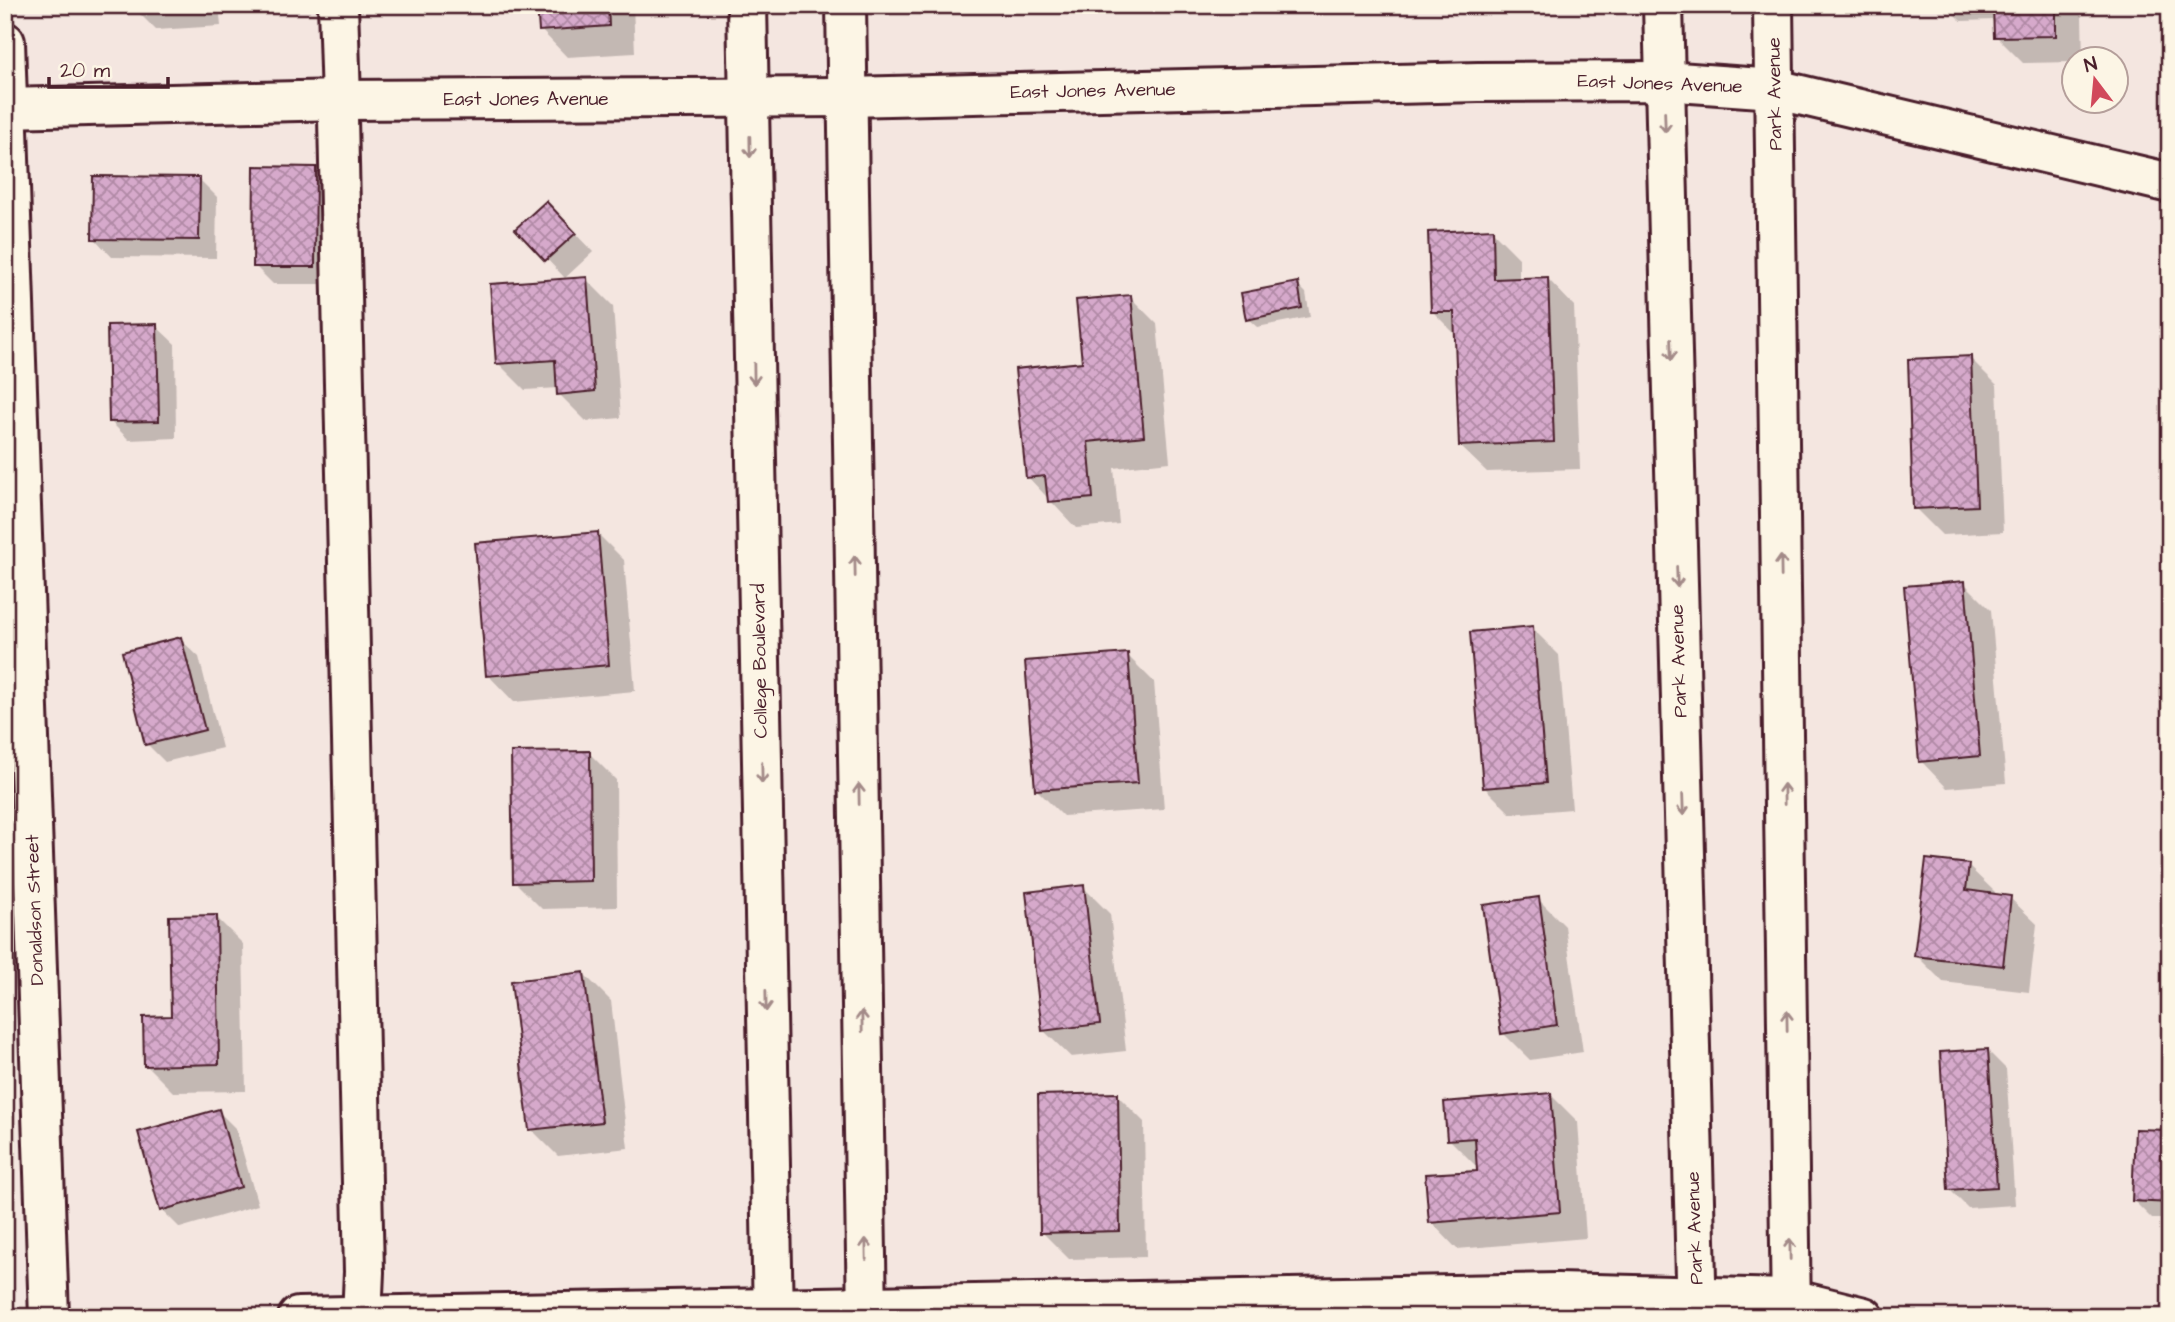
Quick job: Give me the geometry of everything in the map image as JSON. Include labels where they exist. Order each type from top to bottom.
[{"type":"street","points":[[338,5],[341,100],[338,118],[364,1272],[362,1317]]},
{"type":"street","name":"College Boulevard","points":[[747,5],[772,1312]]},
{"type":"street","points":[[846,5],[867,1311]]},
{"type":"street","name":"Park Avenue","points":[[1663,5],[1697,1307]]},
{"type":"street","name":"Park Avenue","points":[[1773,5],[1791,1308]]},
{"type":"street","name":"Donaldson Street","points":[[5,42],[49,1317]]},
{"type":"street","name":"East Jones Avenue","points":[[6,108],[341,100],[848,97],[1478,82],[1664,81],[1775,89],[2170,183]]},
{"type":"street","points":[[298,1317],[867,1311],[1557,1293],[1697,1307],[1791,1308],[1864,1317]]},
{"type":"building","points":[[537,5],[608,5],[609,26],[539,31]]},
{"type":"building","points":[[1993,5],[2056,5],[2056,36],[1994,37]]},
{"type":"building","points":[[254,166],[316,167],[315,267],[253,267]]},
{"type":"building","points":[[93,176],[200,177],[199,240],[92,239]]},
{"type":"building","points":[[546,201],[576,233],[545,261],[515,229]]},
{"type":"building","points":[[1493,229],[1494,279],[1548,277],[1554,442],[1459,446],[1454,312],[1431,312],[1428,232]]},
{"type":"building","points":[[587,277],[595,391],[557,395],[555,360],[496,364],[490,284]]},
{"type":"building","points":[[1298,282],[1302,308],[1246,320],[1241,293]]},
{"type":"building","points":[[1131,295],[1144,436],[1088,442],[1093,498],[1048,502],[1045,476],[1026,478],[1015,369],[1082,362],[1076,300]]},
{"type":"building","points":[[157,324],[159,421],[109,422],[107,325]]},
{"type":"building","points":[[1971,356],[1977,506],[1913,509],[1908,359]]},
{"type":"building","points":[[598,532],[609,665],[486,676],[475,543]]},
{"type":"building","points":[[1965,581],[1980,756],[1919,762],[1904,586]]},
{"type":"building","points":[[1533,626],[1546,783],[1483,788],[1470,632]]},
{"type":"building","points":[[181,637],[205,730],[145,745],[122,652]]},
{"type":"building","points":[[1128,653],[1138,783],[1035,790],[1025,661]]},
{"type":"building","points":[[590,751],[591,881],[513,883],[511,752]]},
{"type":"building","points":[[1926,859],[1969,864],[1966,890],[2011,896],[2003,966],[1914,956]]},
{"type":"building","points":[[1084,885],[1100,1024],[1042,1031],[1026,892]]},
{"type":"building","points":[[1539,897],[1557,1025],[1501,1034],[1483,905]]},
{"type":"building","points":[[217,915],[219,1064],[144,1066],[143,1017],[171,1016],[169,916]]},
{"type":"building","points":[[584,972],[602,1122],[529,1130],[511,981]]},
{"type":"building","points":[[1988,1049],[1997,1187],[1948,1190],[1940,1052]]},
{"type":"building","points":[[1118,1093],[1120,1231],[1040,1233],[1038,1095]]},
{"type":"building","points":[[1551,1093],[1560,1212],[1429,1223],[1425,1174],[1477,1171],[1475,1138],[1447,1140],[1444,1102]]},
{"type":"building","points":[[219,1109],[241,1187],[160,1211],[138,1132]]},
{"type":"building","points":[[2135,1129],[2170,1130],[2170,1203],[2132,1201]]}]
